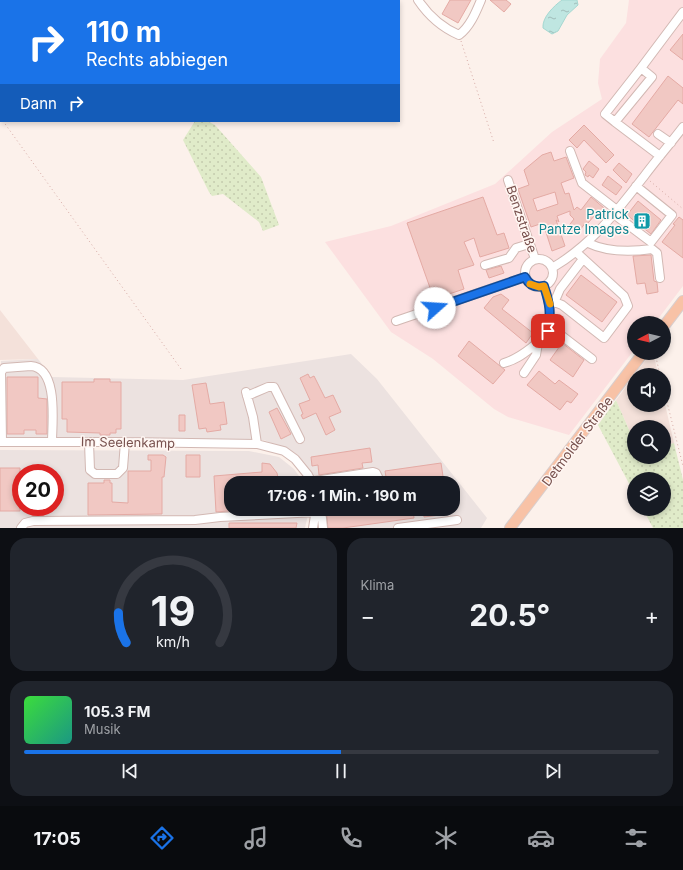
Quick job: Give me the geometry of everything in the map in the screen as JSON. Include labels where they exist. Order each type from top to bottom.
[{"type":"main road","points":[[671,317],[683,301]]},
{"type":"main road","name":"Detmolder Straße","points":[[510,528],[639,360]]},
{"type":"street","points":[[418,0],[434,19],[459,35],[464,32],[475,15],[481,0]]},
{"type":"street","points":[[660,156],[605,114],[683,12]]},
{"type":"street","points":[[615,122],[652,77],[641,68]]},
{"type":"street","points":[[552,268],[588,243],[616,213],[683,127]]},
{"type":"street","points":[[658,134],[671,143]]},
{"type":"street","points":[[570,151],[582,183],[651,242],[672,215],[636,186]]},
{"type":"street","name":"Benzstraße","points":[[508,180],[535,259]]},
{"type":"street","points":[[588,243],[599,248],[635,251],[652,249],[657,253],[660,278]]},
{"type":"street","points":[[485,265],[509,258],[516,248],[529,244]]},
{"type":"street","points":[[544,286],[552,303],[562,306],[604,338],[628,306],[624,296],[576,252]]},
{"type":"street","points":[[535,259],[544,259],[552,268],[552,277],[544,286],[539,287],[530,284],[525,277],[525,268],[535,259]]},
{"type":"street","points":[[504,363],[516,360],[538,343],[548,331],[552,303],[560,289],[584,259]]},
{"type":"street","points":[[396,321],[525,277]]},
{"type":"street","points":[[549,326],[592,358]]},
{"type":"street","points":[[524,373],[537,354],[538,343]]},
{"type":"street","points":[[1,442],[2,369],[35,366],[46,377],[52,390],[52,442]]},
{"type":"street","points":[[256,444],[253,416],[246,394],[268,387],[274,387],[300,439]]},
{"type":"street","name":"Im Seelenkamp","points":[[1,442],[256,444],[284,451],[295,459],[308,476]]},
{"type":"street","points":[[89,442],[90,470],[95,474],[116,474],[123,468],[125,442]]},
{"type":"street","points":[[349,476],[373,472],[376,473],[378,476]]},
{"type":"street","points":[[21,528],[25,523],[33,521],[195,520],[244,516]]},
{"type":"street","points":[[313,528],[317,516]]},
{"type":"street","points":[[319,516],[323,528]]},
{"type":"street","points":[[398,528],[457,520]]},
{"type":"path","points":[[459,35],[494,143]]},
{"type":"path","points":[[4,122],[181,369]]},
{"type":"path","points":[[644,176],[683,209]]},
{"type":"path","points":[[670,412],[683,466]]},
{"type":"shaded area","points":[[629,0],[683,0],[683,286],[660,316],[627,316],[627,359],[569,435],[508,417],[494,409],[433,359],[391,332],[325,242],[391,226],[495,184],[552,132],[602,99],[598,83],[600,59],[626,23]]},
{"type":"shaded area","points":[[0,310],[38,359],[0,360]]},
{"type":"shaded area","points":[[351,354],[377,379],[454,476],[313,476],[295,453],[264,440],[0,438],[1,361],[38,359],[52,377],[183,380]]},
{"type":"shaded area","points":[[646,360],[655,360],[657,368],[640,368]]},
{"type":"shaded area","points":[[627,385],[627,412],[667,412],[669,420],[627,420],[627,425],[616,400]]},
{"type":"shaded area","points":[[671,430],[674,443],[671,444]]},
{"type":"shaded area","points":[[0,450],[249,451],[279,457],[294,469],[299,476],[224,476],[224,516],[308,516],[305,528],[0,528]]},
{"type":"shaded area","points":[[460,484],[487,518],[481,528],[317,528],[318,516],[460,516]]},
{"type":"green space","points":[[194,122],[209,122],[215,125],[261,177],[279,225],[263,231],[259,222],[223,194],[212,196],[183,140]]},
{"type":"green space","points":[[616,400],[627,425],[627,464],[671,464],[671,444],[674,443],[683,480],[683,528],[653,528],[647,516],[671,516],[671,472],[627,472],[627,480],[598,425]]},
{"type":"water","points":[[562,0],[577,0],[578,5],[567,15],[558,31],[552,34],[543,28],[544,20],[549,12]]},
{"type":"building","points":[[450,0],[471,0],[458,23],[442,14]]},
{"type":"building","points":[[490,0],[506,0],[511,4],[504,12]]},
{"type":"building","points":[[683,34],[683,60],[670,50]]},
{"type":"building","points":[[668,76],[683,88],[683,104],[678,100],[649,137],[632,124]]},
{"type":"building","points":[[584,125],[614,155],[606,163],[584,140],[577,148],[569,140]]},
{"type":"building","points":[[551,152],[554,161],[566,157],[574,178],[561,183],[565,194],[569,193],[574,210],[577,207],[581,210],[591,197],[604,208],[597,217],[595,215],[588,223],[586,222],[580,230],[578,228],[574,234],[567,228],[574,219],[570,215],[570,211],[557,216],[559,222],[556,220],[565,246],[552,251],[543,223],[531,227],[518,189],[529,185],[524,170],[542,155]],"holes":[[[555,192],[558,204],[537,211],[533,199]]]},
{"type":"building","points":[[589,161],[599,169],[593,178],[589,175],[588,177],[585,175],[586,172],[583,169]]},
{"type":"building","points":[[619,163],[632,174],[626,183],[613,170]]},
{"type":"building","points":[[608,176],[622,187],[616,195],[602,185]]},
{"type":"building","points":[[483,197],[497,235],[504,233],[509,248],[480,257],[474,238],[464,242],[474,265],[458,270],[464,289],[434,299],[407,223]]},
{"type":"building","points":[[638,201],[661,220],[651,234],[627,215]]},
{"type":"building","points":[[679,217],[683,220],[683,258],[662,242]]},
{"type":"building","points":[[651,255],[654,281],[657,282],[658,292],[647,294],[645,283],[637,284],[633,256]]},
{"type":"building","points":[[501,266],[504,273],[489,278],[486,270]]},
{"type":"building","points":[[581,275],[617,302],[602,322],[566,295]]},
{"type":"building","points":[[501,294],[509,300],[502,309],[533,333],[526,343],[484,308],[493,297]]},
{"type":"building","points":[[469,341],[505,370],[493,384],[458,356]]},
{"type":"building","points":[[562,343],[584,360],[573,377],[550,360]]},
{"type":"building","points":[[539,371],[555,384],[559,380],[578,394],[571,403],[567,401],[560,410],[527,385]]},
{"type":"building","points":[[308,374],[310,378],[314,376],[325,398],[333,395],[341,412],[329,417],[335,430],[326,435],[316,413],[303,419],[301,415],[303,414],[299,404],[310,400],[300,378]]},
{"type":"building","points":[[7,377],[38,377],[38,398],[47,399],[47,434],[36,434],[36,430],[24,430],[24,434],[7,434]]},
{"type":"building","points":[[94,379],[110,379],[110,382],[121,382],[121,429],[116,429],[116,433],[110,433],[110,435],[100,435],[100,433],[67,432],[67,419],[62,419],[62,382],[94,382]]},
{"type":"building","points":[[206,383],[210,404],[224,402],[227,424],[220,425],[221,430],[207,432],[206,428],[199,429],[192,385]]},
{"type":"building","points":[[277,408],[291,434],[281,439],[269,412]]},
{"type":"building","points":[[179,415],[185,415],[185,431],[179,431]]},
{"type":"building","points":[[370,448],[372,462],[362,463],[363,468],[319,475],[318,465],[312,466],[311,457]]},
{"type":"building","points":[[148,455],[163,455],[166,457],[164,477],[162,477],[162,514],[88,515],[88,483],[104,483],[104,480],[110,480],[110,483],[112,483],[112,502],[128,503],[128,471],[151,471],[151,460],[148,460]]},
{"type":"building","points":[[186,455],[200,455],[200,477],[186,477]]},
{"type":"building","points":[[262,463],[270,464],[278,476],[224,476],[224,511],[216,512],[214,476],[262,472]]},
{"type":"building","points":[[441,463],[443,476],[386,476],[385,471]]},
{"type":"building","points":[[0,468],[12,468],[12,511],[0,511]]},
{"type":"building","points":[[327,516],[414,516],[414,518],[343,528],[328,528]]},
{"type":"building","points":[[229,523],[297,523],[296,528],[229,528]]},
{"type":"slow traffic","points":[[530,284],[539,287],[544,286],[550,304]]},
{"type":"place","name":"Patrick Pantze Images","points":[[642,221]]},
{"type":"route","points":[[435,308],[525,277],[527,281],[534,286],[544,286],[551,315],[548,331]]}]
